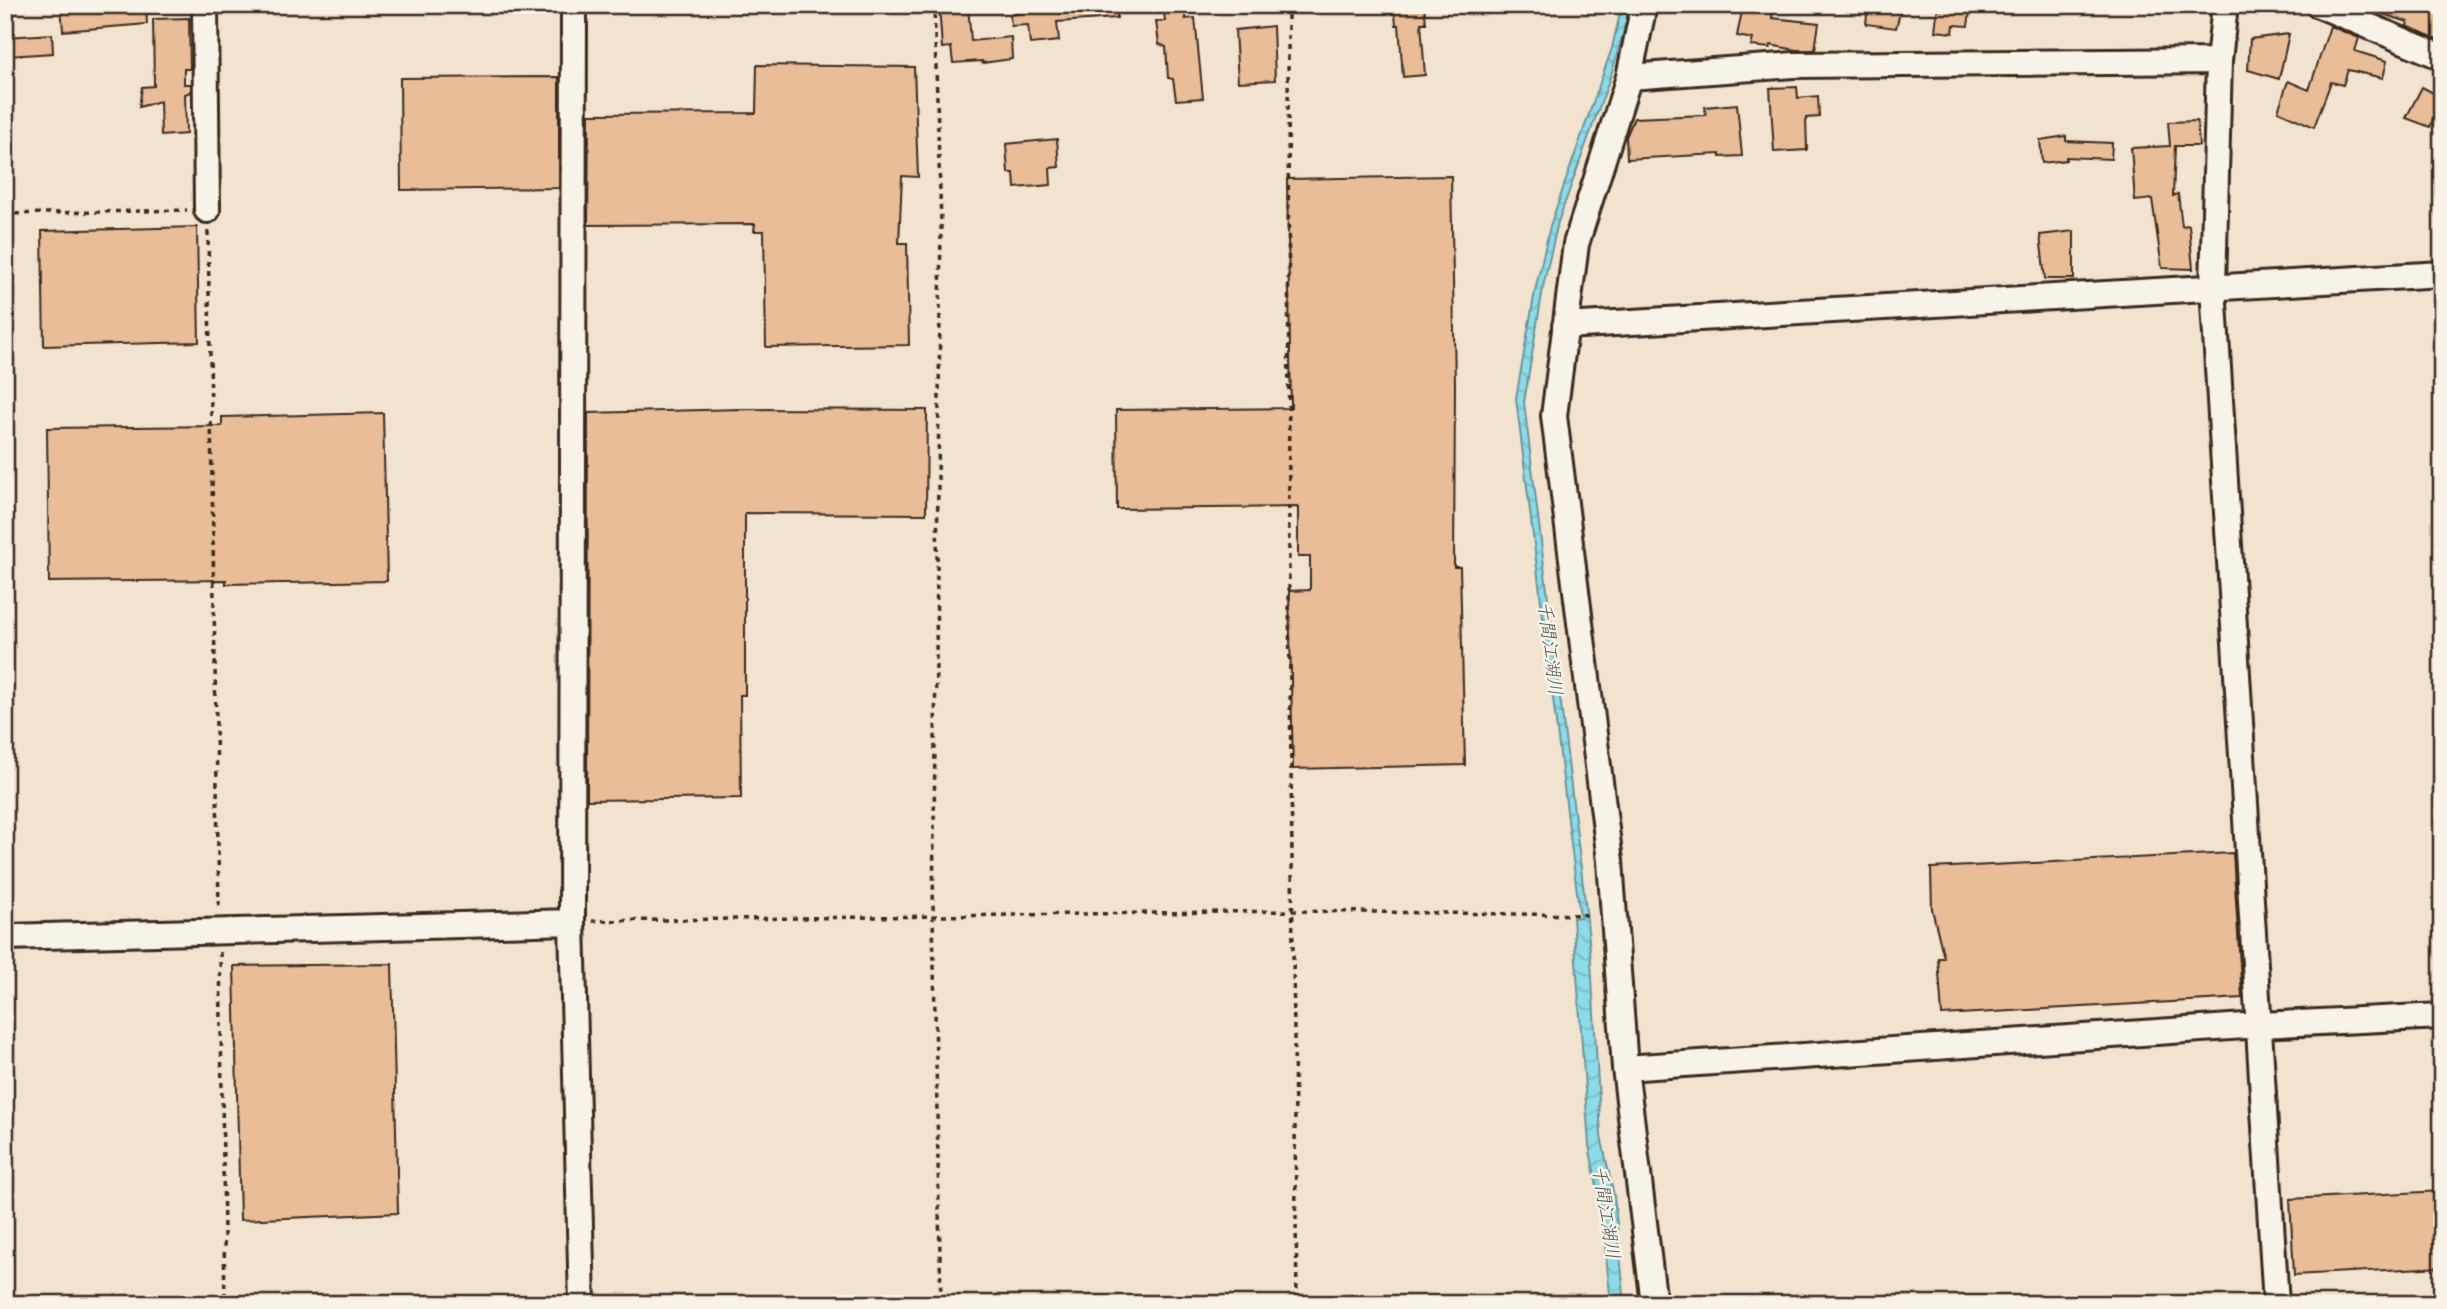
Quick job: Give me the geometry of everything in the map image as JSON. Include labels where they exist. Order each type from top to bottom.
[{"type":"street","points":[[205,5],[207,210]]},
{"type":"street","points":[[575,5],[572,922],[582,1304]]},
{"type":"street","points":[[1644,5],[1629,77],[1576,244],[1554,416],[1608,847],[1625,1068],[1654,1304]]},
{"type":"street","points":[[2225,5],[2219,61],[2213,286],[2276,1304]]},
{"type":"street","points":[[2319,5],[2442,57]]},
{"type":"street","points":[[1629,77],[1794,65],[2219,61]]},
{"type":"street","points":[[1564,326],[2442,274]]},
{"type":"street","points":[[5,937],[572,922]]},
{"type":"street","points":[[1625,1068],[2260,1025],[2442,1016]]},
{"type":"path","points":[[934,5],[941,223],[933,916],[941,1304]]},
{"type":"path","points":[[1288,5],[1289,591],[1297,1304]]},
{"type":"path","points":[[5,214],[207,210],[225,1304]]},
{"type":"path","points":[[572,922],[1293,911],[1614,915]]},
{"type":"water","name":"千間江湖川","points":[[1622,5],[1631,5],[1611,75],[1558,222],[1544,282],[1524,402],[1585,901],[1601,1136],[1614,1196],[1625,1304],[1611,1304],[1601,1208],[1589,1145],[1573,918],[1580,917],[1516,398],[1535,291],[1550,226],[1612,48]]},
{"type":"building","points":[[61,5],[146,5],[147,24],[63,31]]},
{"type":"building","points":[[939,5],[968,5],[971,41],[1011,37],[1012,59],[953,63],[951,47],[942,48]]},
{"type":"building","points":[[1060,5],[1117,5],[1117,18],[1057,22],[1059,41],[1030,44],[1028,25],[1011,26],[1010,15]]},
{"type":"building","points":[[1163,5],[1185,5],[1185,19],[1195,18],[1203,98],[1176,100],[1173,79],[1168,78],[1166,47],[1159,44],[1156,21],[1165,21]]},
{"type":"building","points":[[1394,5],[1424,5],[1426,23],[1421,23],[1425,75],[1403,77],[1399,25],[1396,25]]},
{"type":"building","points":[[1868,5],[1902,5],[1896,28],[1866,24]]},
{"type":"building","points":[[1938,5],[1971,5],[1968,26],[1954,25],[1953,33],[1935,31]]},
{"type":"building","points":[[2364,5],[2416,5],[2442,13],[2442,33],[2439,40],[2407,26],[2408,22],[2364,8]]},
{"type":"building","points":[[1743,6],[1773,11],[1772,18],[1819,23],[1815,50],[1770,45],[1770,48],[1751,46],[1753,39],[1737,36]]},
{"type":"building","points":[[189,18],[190,69],[184,69],[184,84],[191,84],[191,92],[185,94],[186,134],[161,136],[160,101],[139,107],[142,87],[154,86],[153,19]]},
{"type":"building","points":[[1273,26],[1275,80],[1238,82],[1235,30]]},
{"type":"building","points":[[2330,26],[2359,38],[2355,51],[2387,61],[2383,78],[2348,70],[2343,85],[2331,82],[2314,127],[2278,111],[2288,81],[2309,90]]},
{"type":"building","points":[[52,34],[53,53],[8,56],[7,37]]},
{"type":"building","points":[[2289,34],[2279,79],[2248,70],[2250,39]]},
{"type":"building","points":[[757,65],[914,67],[918,177],[902,176],[899,243],[907,243],[909,345],[766,347],[764,231],[754,231],[755,224],[588,225],[589,114],[756,113]]},
{"type":"building","points":[[559,77],[559,188],[401,190],[400,78]]},
{"type":"building","points":[[1797,87],[1798,98],[1818,96],[1819,117],[1806,118],[1807,150],[1774,152],[1770,88]]},
{"type":"building","points":[[2422,87],[2441,97],[2430,127],[2406,118]]},
{"type":"building","points":[[1737,104],[1742,156],[1720,157],[1720,154],[1627,159],[1626,137],[1634,118],[1706,115],[1705,107]]},
{"type":"building","points":[[2197,121],[2199,146],[2175,146],[2173,196],[2178,194],[2182,226],[2189,225],[2193,269],[2162,268],[2152,199],[2135,201],[2131,148],[2170,146],[2168,122]]},
{"type":"building","points":[[2066,136],[2066,141],[2112,143],[2111,159],[2066,157],[2066,160],[2042,163],[2040,140]]},
{"type":"building","points":[[1057,139],[1059,167],[1050,168],[1051,185],[1015,188],[1014,173],[1008,173],[1006,144]]},
{"type":"building","points":[[1451,176],[1455,383],[1454,567],[1460,567],[1465,765],[1293,769],[1289,591],[1310,590],[1310,557],[1298,557],[1298,507],[1117,509],[1116,410],[1291,408],[1287,179]]},
{"type":"building","points":[[197,227],[199,342],[44,346],[42,231]]},
{"type":"building","points":[[2074,231],[2074,279],[2045,279],[2040,235]]},
{"type":"building","points":[[741,409],[927,410],[926,514],[745,513],[745,695],[740,695],[741,798],[587,800],[588,413]]},
{"type":"building","points":[[383,413],[387,581],[226,584],[226,580],[49,582],[47,428],[222,426],[222,417]]},
{"type":"building","points":[[2233,853],[2242,998],[1942,1015],[1938,958],[1944,958],[1932,909],[1931,868]]},
{"type":"building","points":[[392,964],[398,1213],[240,1220],[234,966]]},
{"type":"building","points":[[2442,1191],[2442,1267],[2294,1275],[2290,1199]]}]
